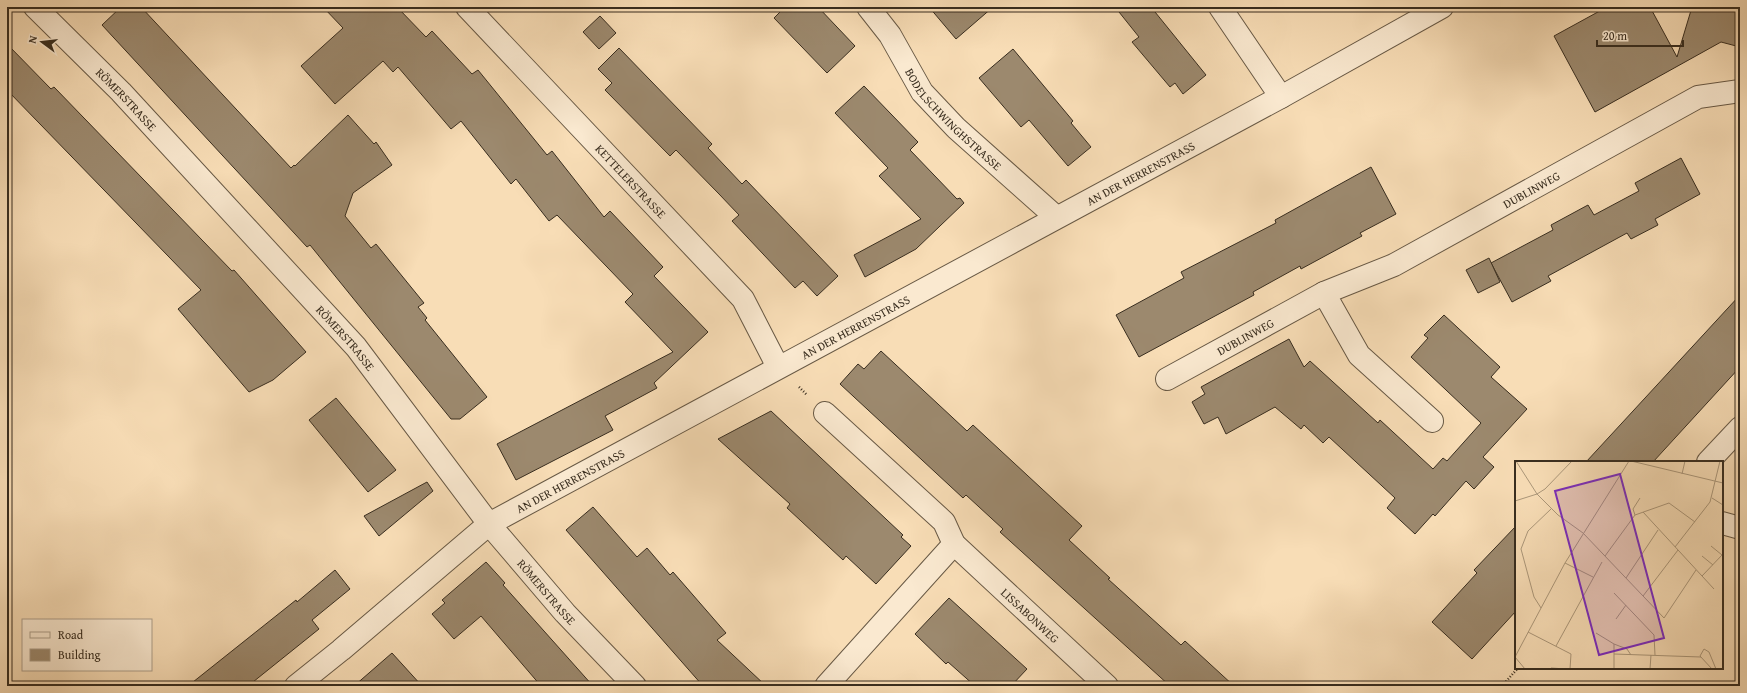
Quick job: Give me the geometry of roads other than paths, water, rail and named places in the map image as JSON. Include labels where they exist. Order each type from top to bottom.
[{"type":"street","name":"RÖMERSTRASSE","points":[[35,7],[121,92],[356,347],[489,524],[565,613],[635,686]]},
{"type":"street","name":"KETTELERSTRASSE","points":[[468,7],[743,299],[778,367]]},
{"type":"street","name":"BODELSCHWINGHSTRASSE","points":[[868,7],[890,35],[922,92],[956,128],[1056,217]]},
{"type":"street","points":[[1220,7],[1281,97]]},
{"type":"street","name":"AN DER HERRENSTRASS","points":[[296,686],[341,650],[489,524],[1281,97],[1442,7]]},
{"type":"street","name":"DUBLINWEG","points":[[1167,379],[1324,293],[1394,265],[1698,97],[1740,91]]},
{"type":"street","points":[[1324,293],[1359,355],[1432,422]]},
{"type":"street","name":"LISSABONWEG","points":[[826,414],[944,522],[954,544],[1107,686]]},
{"type":"street","points":[[1709,461],[1740,428]]},
{"type":"street","points":[[1723,523],[1740,528]]},
{"type":"street","points":[[826,686],[954,544]]}]
